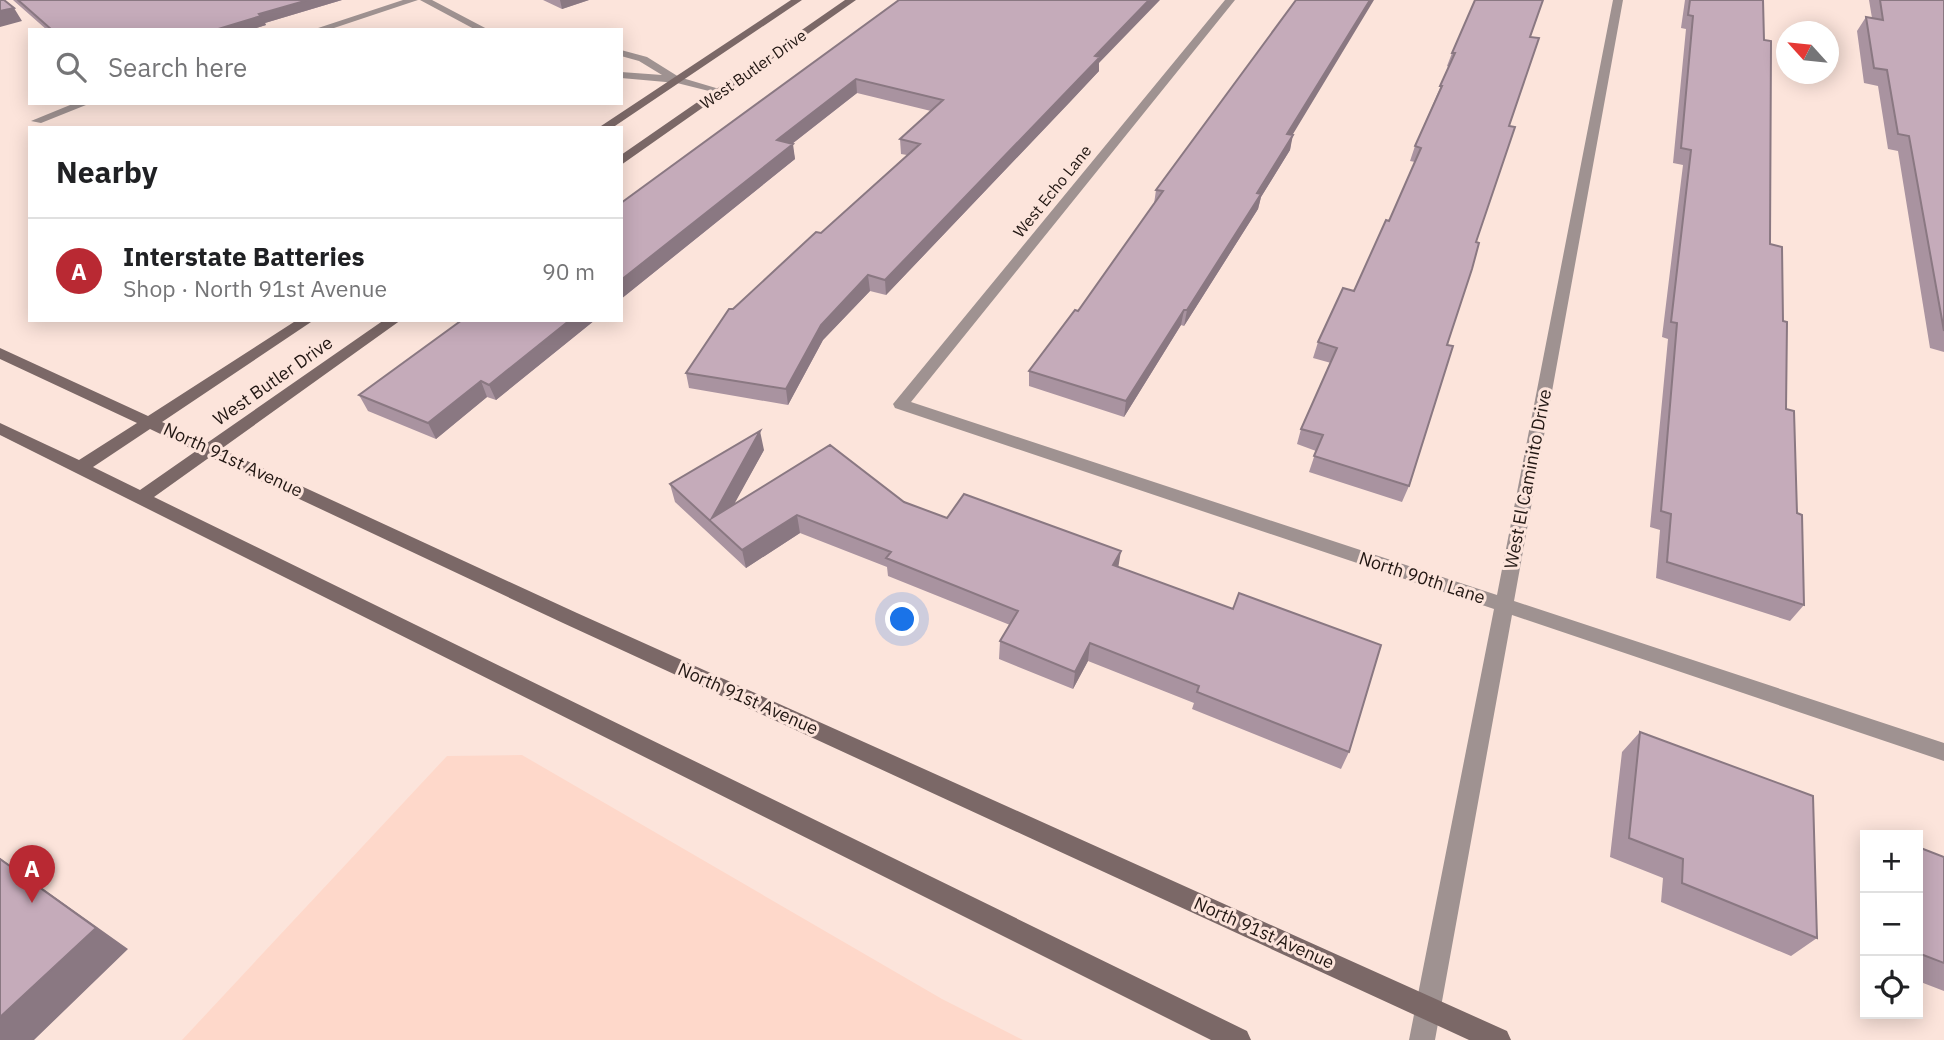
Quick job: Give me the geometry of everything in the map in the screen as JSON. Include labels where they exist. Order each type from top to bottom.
[{"type":"main road","name":"West Butler Drive","points":[[607,126],[797,0]]},
{"type":"main road","name":"West Butler Drive","points":[[623,160],[851,0]]},
{"type":"main road","name":"West Butler Drive","points":[[79,468],[304,322]]},
{"type":"main road","name":"West Butler Drive","points":[[140,498],[391,322]]},
{"type":"main road","name":"North 91st Avenue","points":[[0,353],[569,618],[1498,1040]]},
{"type":"main road","points":[[0,428],[1238,1040]]},
{"type":"street","points":[[323,28],[413,0]]},
{"type":"street","points":[[425,0],[480,28]]},
{"type":"street","name":"West Echo Lane","points":[[901,404],[1230,0]]},
{"type":"street","name":"West El Caminito Drive","points":[[1422,1040],[1618,0]]},
{"type":"street","points":[[623,54],[643,59],[677,80]]},
{"type":"street","points":[[623,75],[677,80],[721,91]]},
{"type":"street","points":[[37,121],[81,105]]},
{"type":"street","name":"North 90th Lane","points":[[901,404],[1944,752]]},
{"type":"shaded area","points":[[522,755],[942,999],[1023,1040],[182,1040],[447,756]]},
{"type":"building","points":[[0,0],[4,0],[14,8],[0,11]]},
{"type":"building","points":[[18,0],[308,0],[222,28],[50,28]]},
{"type":"building","points":[[899,0],[1149,0],[1095,56],[1100,57],[885,280],[868,275],[821,325],[786,389],[686,373],[729,309],[733,309],[816,232],[821,233],[920,144],[900,139],[943,100],[856,79],[777,140],[793,144],[623,278],[623,202]]},
{"type":"building","points":[[1296,0],[1370,0],[1287,134],[1293,135],[1257,193],[1261,194],[1126,401],[1029,371],[1075,310],[1078,311],[1163,191],[1156,190]]},
{"type":"building","points":[[1475,0],[1543,0],[1530,37],[1539,38],[1509,126],[1515,127],[1476,242],[1479,243],[1472,269],[1447,345],[1453,346],[1409,486],[1314,456],[1323,435],[1301,429],[1337,348],[1318,342],[1343,288],[1354,291],[1386,220],[1389,221],[1421,148],[1415,146],[1442,86],[1455,53],[1452,53]]},
{"type":"building","points":[[1690,0],[1763,0],[1764,40],[1771,41],[1770,244],[1782,247],[1783,321],[1787,322],[1786,409],[1794,411],[1797,513],[1802,515],[1804,605],[1667,562],[1671,514],[1661,511],[1677,323],[1671,322],[1691,150],[1681,148],[1693,16],[1688,15]]},
{"type":"building","points":[[1880,0],[1944,0],[1944,331],[1909,136],[1898,134],[1887,70],[1874,68],[1866,17],[1883,20]]},
{"type":"building","points":[[459,322],[568,322],[489,385],[481,381],[428,423],[359,395]]},
{"type":"building","points":[[760,431],[712,518],[830,445],[904,502],[947,518],[964,494],[1121,551],[1113,565],[1233,609],[1239,593],[1381,645],[1349,752],[1197,692],[1199,686],[1090,643],[1075,672],[1000,641],[1018,611],[886,558],[891,552],[797,515],[742,550],[670,484]]},
{"type":"building","points":[[1640,732],[1813,796],[1817,938],[1682,883],[1683,859],[1629,838]]},
{"type":"building","points":[[1923,849],[1944,857],[1944,963],[1923,955]]},
{"type":"building","points":[[0,859],[96,928],[0,1017]]},
{"type":"place","name":"Interstate Batteries","points":[[32,903]]}]
